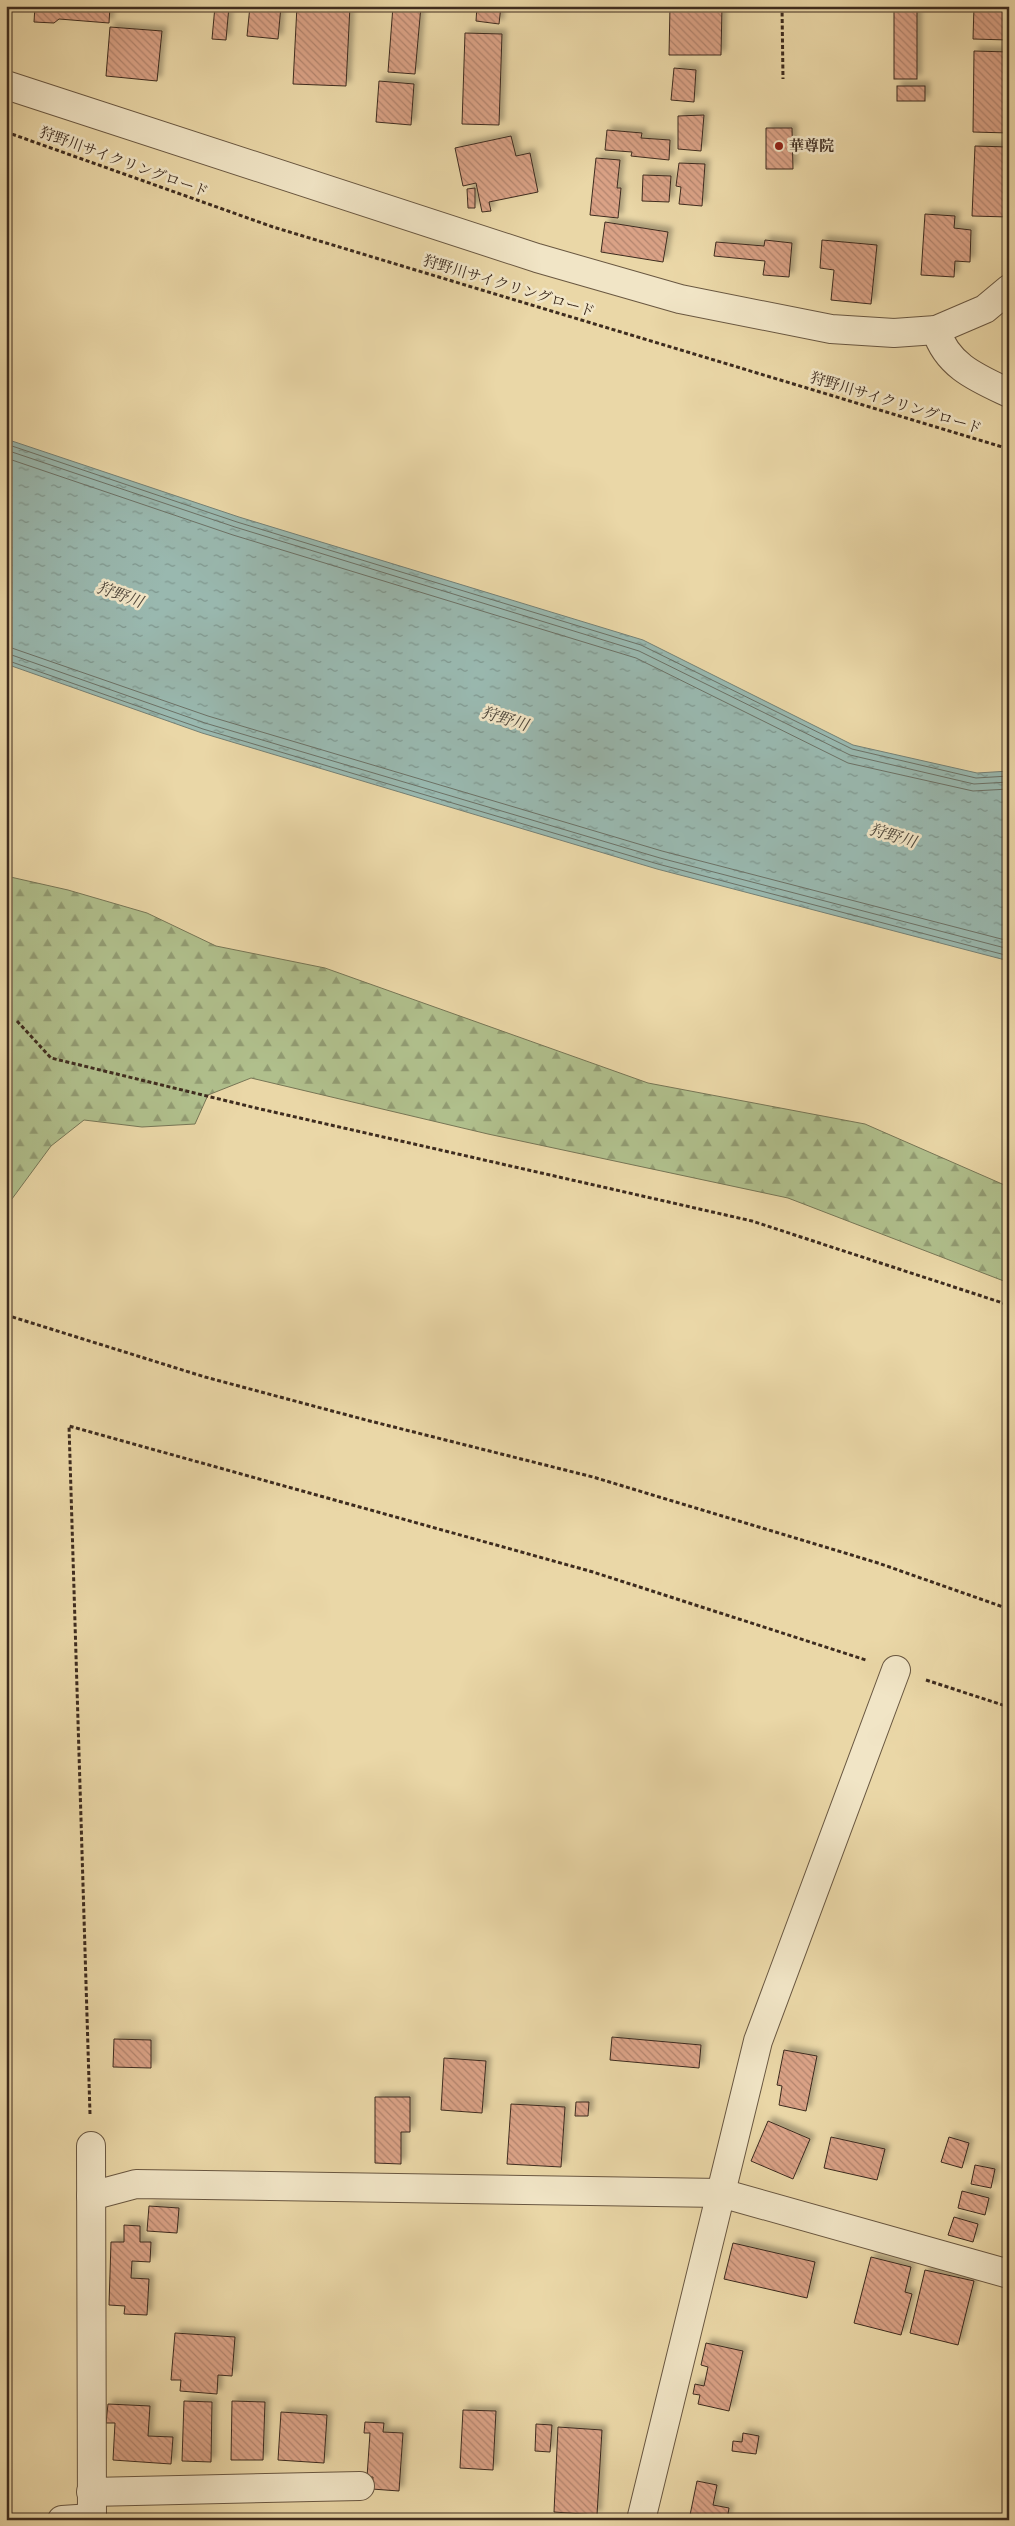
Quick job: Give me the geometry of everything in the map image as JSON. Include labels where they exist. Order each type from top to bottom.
[{"type":"street","points":[[6,85],[528,256],[680,299],[831,329],[894,334],[936,330],[985,309],[1009,289]]},
{"type":"street","points":[[936,330],[941,346],[950,358],[978,378],[1009,394]]},
{"type":"street","points":[[641,2520],[758,2041],[896,1670]]},
{"type":"street","points":[[91,2146],[92,2510]]},
{"type":"street","points":[[91,2196],[136,2184],[720,2193],[1009,2274]]},
{"type":"street","points":[[62,2520],[92,2510],[360,2486]]},
{"type":"path","points":[[782,6],[783,79]]},
{"type":"path","name":"狩野川サイクリングロード","points":[[6,132],[273,227],[1009,449]]},
{"type":"path","points":[[18,1022],[51,1058],[256,1108],[752,1221],[1009,1305]]},
{"type":"path","points":[[6,1315],[205,1377],[593,1477],[878,1563],[1009,1609]]},
{"type":"path","points":[[91,2146],[69,1426],[593,1572],[1009,1707]]},
{"type":"green space","points":[[6,876],[68,890],[147,913],[216,946],[325,968],[648,1083],[865,1124],[1009,1187],[1009,1283],[788,1198],[488,1134],[251,1078],[208,1095],[195,1124],[142,1127],[84,1120],[51,1146],[6,1207]]},
{"type":"water","name":"狩野川","points":[[6,439],[239,517],[643,640],[853,745],[977,773],[1009,771],[1009,961],[657,869],[202,733],[6,664]]},
{"type":"building","points":[[35,6],[110,6],[109,23],[59,19],[54,23],[34,22]]},
{"type":"building","points":[[215,6],[229,6],[226,40],[212,39]]},
{"type":"building","points":[[250,6],[281,6],[278,39],[247,36]]},
{"type":"building","points":[[297,6],[350,6],[346,86],[293,84]]},
{"type":"building","points":[[393,6],[421,6],[415,74],[388,72]]},
{"type":"building","points":[[477,6],[501,6],[499,24],[476,21]]},
{"type":"building","points":[[670,6],[722,6],[721,55],[669,55]]},
{"type":"building","points":[[894,6],[917,6],[917,79],[894,79]]},
{"type":"building","points":[[974,6],[1009,6],[1009,40],[973,39]]},
{"type":"building","points":[[110,27],[162,31],[157,81],[106,76]]},
{"type":"building","points":[[465,33],[502,34],[499,125],[462,124]]},
{"type":"building","points":[[974,51],[1009,52],[1009,133],[973,132]]},
{"type":"building","points":[[674,68],[696,70],[694,102],[671,100]]},
{"type":"building","points":[[379,81],[414,84],[411,125],[376,122]]},
{"type":"building","points":[[897,86],[925,86],[925,101],[897,101]]},
{"type":"building","points":[[704,115],[701,151],[678,149],[678,116]]},
{"type":"building","points":[[766,128],[792,128],[793,169],[766,169]]},
{"type":"building","points":[[607,130],[642,133],[641,138],[670,140],[669,160],[631,156],[632,152],[605,150]]},
{"type":"building","points":[[511,136],[516,156],[530,153],[538,192],[489,202],[491,211],[482,212],[476,183],[463,186],[455,148]]},
{"type":"building","points":[[975,146],[1009,147],[1009,217],[972,216]]},
{"type":"building","points":[[596,158],[620,160],[617,188],[621,188],[618,218],[590,215]]},
{"type":"building","points":[[679,163],[705,164],[702,206],[679,204],[681,187],[676,186]]},
{"type":"building","points":[[643,175],[671,176],[669,202],[642,201]]},
{"type":"building","points":[[475,188],[475,208],[468,208],[467,189]]},
{"type":"building","points":[[925,214],[955,216],[954,228],[971,230],[970,262],[955,261],[954,277],[921,275]]},
{"type":"building","points":[[605,222],[668,232],[663,262],[601,252]]},
{"type":"building","points":[[765,240],[792,243],[789,277],[763,275],[765,261],[714,256],[716,242],[764,246]]},
{"type":"building","points":[[822,240],[877,245],[871,304],[831,300],[834,270],[820,268]]},
{"type":"building","points":[[612,2037],[701,2045],[699,2068],[610,2060]]},
{"type":"building","points":[[114,2039],[151,2040],[151,2068],[113,2067]]},
{"type":"building","points":[[784,2050],[817,2056],[806,2111],[779,2105],[782,2086],[777,2085]]},
{"type":"building","points":[[444,2058],[486,2061],[482,2113],[441,2110]]},
{"type":"building","points":[[375,2097],[410,2097],[410,2132],[401,2132],[401,2164],[375,2163]]},
{"type":"building","points":[[576,2102],[589,2102],[588,2116],[575,2116]]},
{"type":"building","points":[[511,2104],[565,2107],[561,2167],[507,2164]]},
{"type":"building","points":[[768,2121],[810,2139],[793,2179],[751,2161]]},
{"type":"building","points":[[831,2137],[885,2149],[877,2180],[824,2168]]},
{"type":"building","points":[[949,2137],[969,2143],[962,2168],[941,2162]]},
{"type":"building","points":[[975,2165],[995,2169],[991,2188],[971,2184]]},
{"type":"building","points":[[962,2191],[989,2198],[985,2215],[958,2208]]},
{"type":"building","points":[[149,2206],[179,2208],[177,2233],[147,2231]]},
{"type":"building","points":[[954,2217],[978,2224],[973,2242],[948,2235]]},
{"type":"building","points":[[124,2225],[140,2226],[140,2242],[151,2242],[150,2262],[132,2261],[131,2278],[149,2279],[147,2315],[124,2314],[125,2306],[109,2305],[111,2242],[124,2242]]},
{"type":"building","points":[[733,2243],[815,2262],[807,2298],[724,2279]]},
{"type":"building","points":[[871,2257],[911,2267],[905,2292],[912,2294],[901,2335],[854,2323]]},
{"type":"building","points":[[925,2270],[974,2281],[958,2345],[910,2333]]},
{"type":"building","points":[[175,2333],[235,2337],[232,2376],[218,2375],[217,2394],[180,2391],[181,2380],[171,2380]]},
{"type":"building","points":[[706,2343],[743,2351],[729,2411],[698,2404],[700,2395],[693,2394],[695,2384],[704,2386],[708,2367],[701,2365]]},
{"type":"building","points":[[184,2401],[212,2402],[211,2462],[182,2461]]},
{"type":"building","points":[[232,2401],[265,2402],[263,2460],[231,2460]]},
{"type":"building","points":[[108,2404],[150,2406],[148,2436],[173,2437],[171,2464],[113,2460],[115,2423],[106,2423]]},
{"type":"building","points":[[463,2410],[496,2411],[493,2470],[460,2468]]},
{"type":"building","points":[[281,2412],[327,2415],[324,2463],[278,2460]]},
{"type":"building","points":[[365,2422],[384,2423],[383,2432],[403,2433],[399,2491],[372,2489],[373,2477],[367,2477],[370,2433],[364,2433]]},
{"type":"building","points":[[536,2424],[552,2425],[550,2452],[535,2451]]},
{"type":"building","points":[[558,2427],[602,2430],[597,2515],[554,2512]]},
{"type":"building","points":[[743,2433],[759,2436],[756,2454],[732,2451],[733,2441],[742,2442]]},
{"type":"building","points":[[697,2481],[717,2485],[713,2505],[729,2508],[727,2520],[689,2520]]},
{"type":"place","name":"華尊院","points":[[779,146]]}]
